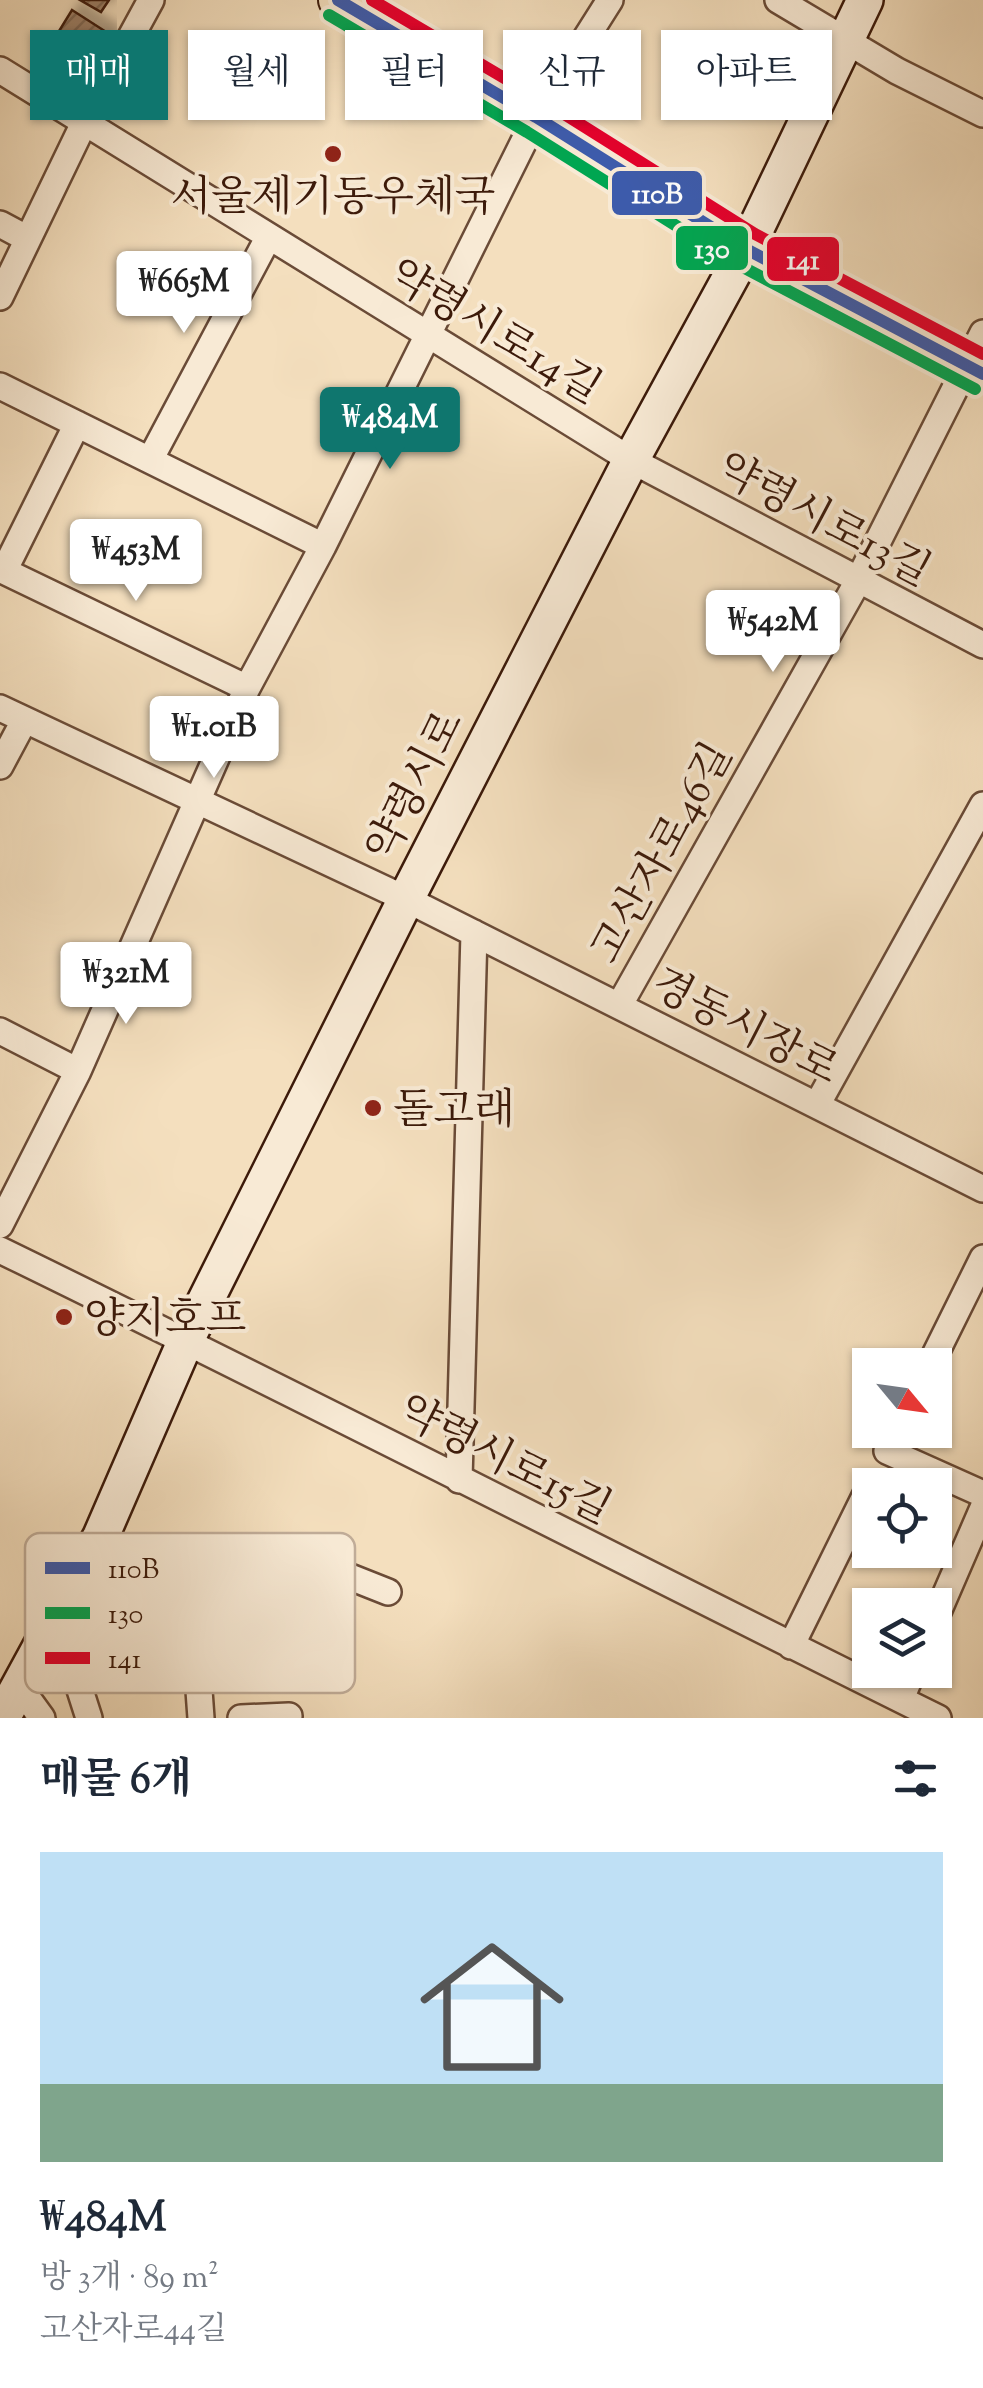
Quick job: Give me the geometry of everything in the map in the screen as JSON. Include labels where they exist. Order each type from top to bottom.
[{"type":"main road","points":[[338,0],[503,98]]},
{"type":"main road","name":"약령시로","points":[[102,1533],[186,1340],[406,898],[631,460],[746,249],[865,0]]},
{"type":"main road","points":[[541,120],[746,249],[978,357]]},
{"type":"main road","name":"약령시로","points":[[1,1717],[25,1673]]},
{"type":"street","points":[[0,298],[85,122],[151,0]]},
{"type":"street","points":[[591,30],[610,0]]},
{"type":"street","points":[[778,0],[846,42],[983,114]]},
{"type":"street","name":"약령시로14길","points":[[0,70],[631,460]]},
{"type":"street","points":[[0,1226],[78,1071],[247,688],[323,546],[535,120]]},
{"type":"street","points":[[0,224],[28,239]]},
{"type":"street","points":[[150,460],[268,238]]},
{"type":"street","name":"고산자로46길","points":[[619,1006],[858,581],[978,357]]},
{"type":"street","points":[[0,386],[323,546]]},
{"type":"street","points":[[77,424],[2,570],[247,688]]},
{"type":"street","name":"약령시로13길","points":[[631,460],[983,646]]},
{"type":"street","name":"경동시장로","points":[[0,708],[406,898],[983,1189]]},
{"type":"street","points":[[0,766],[24,721]]},
{"type":"street","points":[[817,1105],[983,805]]},
{"type":"street","points":[[459,1480],[474,932]]},
{"type":"street","points":[[0,1031],[78,1071]]},
{"type":"street","name":"약령시로15길","points":[[0,1250],[938,1718]]},
{"type":"street","points":[[938,1348],[983,1258]]},
{"type":"street","points":[[905,1448],[983,1494]]},
{"type":"street","points":[[949,1588],[983,1508]]},
{"type":"street","points":[[790,1646],[852,1521]]},
{"type":"street","points":[[355,1579],[388,1592]]},
{"type":"street","points":[[18,1685],[42,1718]]},
{"type":"street","points":[[901,1699],[906,1688]]},
{"type":"street","points":[[81,1693],[89,1718]]},
{"type":"street","points":[[199,1693],[201,1718]]},
{"type":"street","points":[[242,1718],[290,1716]]},
{"type":"building","points":[[80,0],[109,0],[101,12]]},
{"type":"building","points":[[72,10],[103,30],[60,30]]},
{"type":"transit line","name":"110B","points":[[338,0],[536,117],[746,249],[983,374]]},
{"type":"transit line","name":"141","points":[[372,0],[545,102],[755,234],[983,354]]},
{"type":"transit line","name":"130","points":[[329,15],[527,132],[737,264],[975,389]]},
{"type":"place","name":"서울제기동우체국","points":[[333,154]]},
{"type":"place","name":"돌고래","points":[[373,1108]]},
{"type":"place","name":"양지호프","points":[[64,1317]]}]
